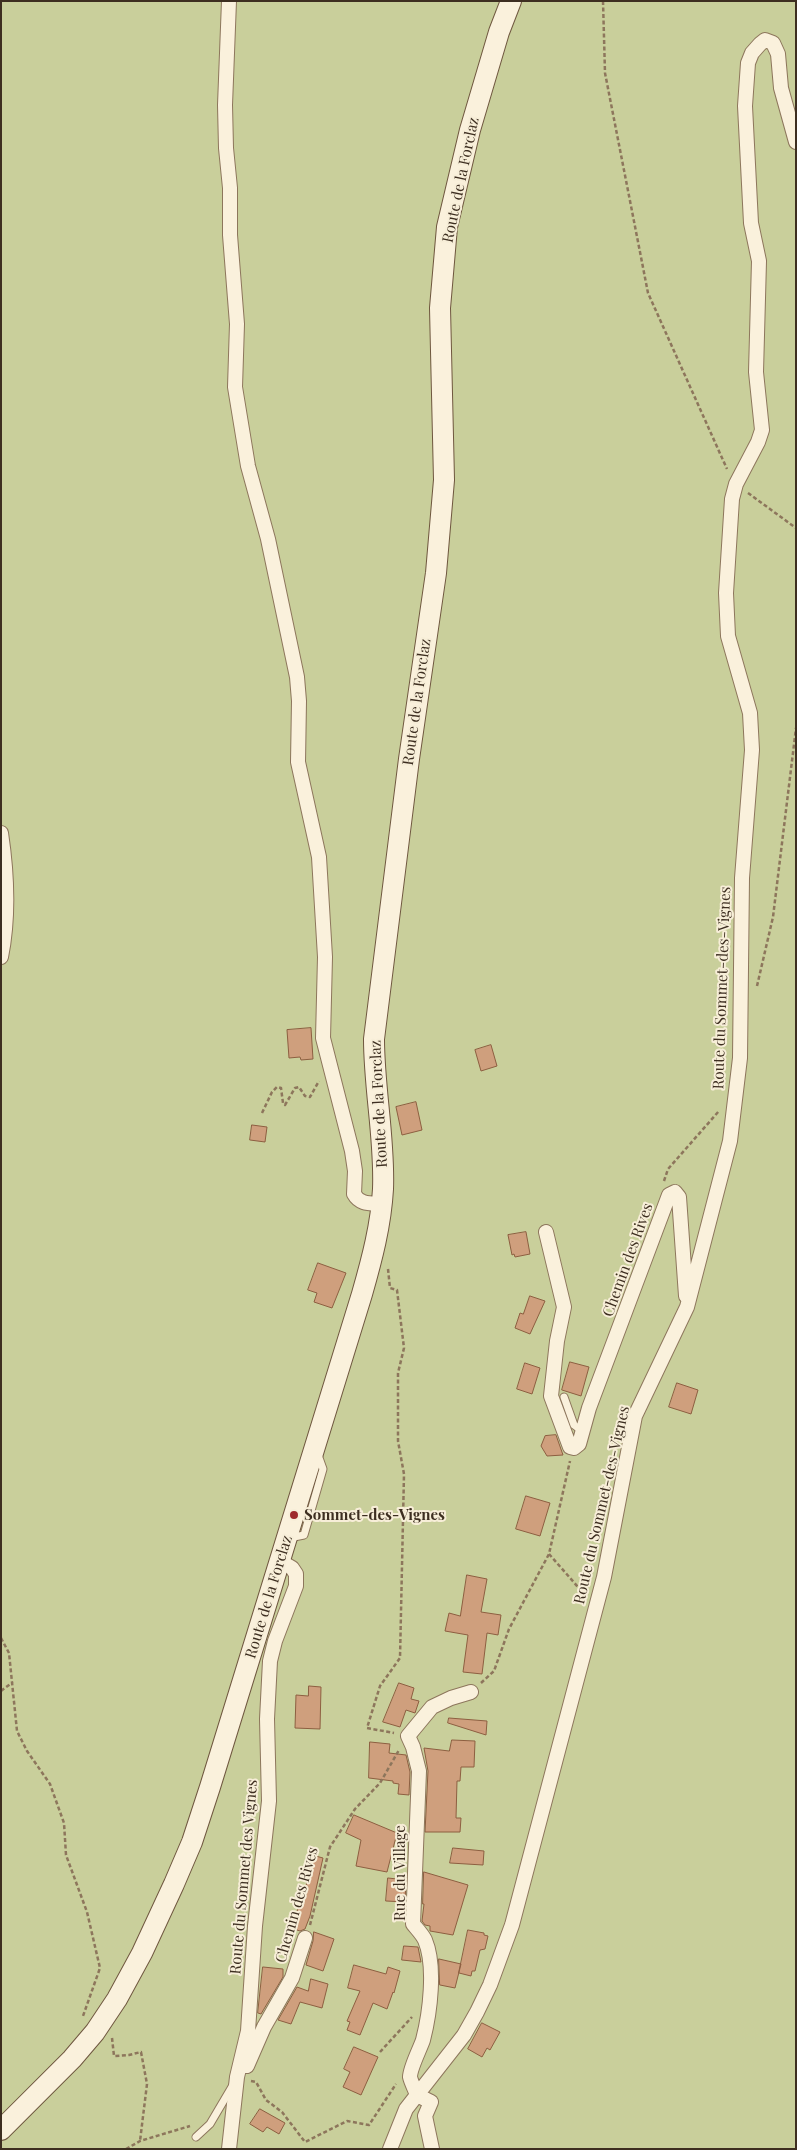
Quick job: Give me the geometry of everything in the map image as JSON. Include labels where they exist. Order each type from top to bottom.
[{"type":"main road","name":"Route de la Forclaz","points":[[1,2130],[59,2074],[95,2032],[117,1999],[142,1953],[192,1842],[287,1539],[376,1244],[382,1204],[383,1163],[374,1070],[374,1040],[409,759],[436,563],[444,480],[440,308],[448,228],[470,130],[511,1]]},
{"type":"street","points":[[230,1],[225,96],[226,148],[230,188],[230,236],[237,324],[235,387],[248,466],[266,531],[297,677],[299,701],[298,762],[319,857],[326,957],[323,1038],[352,1151],[355,1171],[354,1194],[359,1201],[382,1204]]},
{"type":"street","name":"Route du Sommet-des-Vignes","points":[[417,2095],[464,2035],[490,1985],[512,1925],[604,1576],[635,1416],[687,1307],[730,1141],[740,1058],[742,878],[752,750],[750,714],[728,636],[726,593],[732,499],[736,484],[758,442],[762,430],[756,372],[759,261],[751,224],[745,106],[748,63],[752,53],[765,40],[773,43],[778,54],[781,88],[796,142]]},
{"type":"street","points":[[1,833],[5,866],[6,910],[1,957]]},
{"type":"street","name":"Chemin des Rives","points":[[572,1448],[579,1446],[589,1408],[669,1195],[675,1192],[679,1197],[687,1307]]},
{"type":"street","points":[[546,1232],[564,1307],[551,1396],[567,1443],[572,1448]]},
{"type":"street","name":"Route du Sommet des Vignes","points":[[229,2149],[237,2080],[248,2031],[255,1926],[269,1801],[267,1719],[270,1661],[272,1647],[297,1582],[292,1568],[280,1561]]},
{"type":"street","points":[[408,1736],[432,1707],[451,1698],[471,1692]]},
{"type":"street","name":"Rue du Village","points":[[408,1736],[413,1746],[419,1771],[413,1924],[424,1938],[430,1955],[429,2001],[423,2041],[410,2075],[417,2095]]},
{"type":"street","name":"Chemin des Rives","points":[[237,2080],[244,2074],[264,2027],[292,1978],[305,1938]]},
{"type":"street","points":[[390,2149],[406,2110],[417,2095],[431,2102],[425,2116],[432,2149]]},
{"type":"lane","points":[[564,1397],[574,1425],[582,1431]]},
{"type":"lane","points":[[196,2137],[210,2124],[237,2080]]},
{"type":"path","points":[[603,1],[605,74],[648,293],[733,482],[796,528]]},
{"type":"path","points":[[755,992],[773,917],[796,728]]},
{"type":"path","points":[[262,1112],[272,1092],[277,1087],[280,1088],[285,1105],[295,1088],[299,1086],[305,1096],[310,1097],[319,1083],[328,1059]]},
{"type":"path","points":[[387,1265],[390,1288],[397,1290],[404,1348],[398,1373],[398,1441],[404,1474],[400,1658],[380,1686],[367,1728],[408,1736]]},
{"type":"path","points":[[471,1692],[494,1671],[509,1629],[549,1554],[572,1448]]},
{"type":"path","points":[[549,1554],[595,1608]]},
{"type":"path","points":[[1,1638],[9,1653],[17,1731],[27,1751],[50,1784],[64,1824],[66,1855],[87,1912],[100,1968],[82,2019]]},
{"type":"path","points":[[1,1691],[13,1682]]},
{"type":"path","name":"Chemin des Rives","points":[[305,1938],[330,1847],[355,1808],[380,1782],[408,1736]]},
{"type":"path","points":[[380,2052],[420,2007],[429,2001]]},
{"type":"path","points":[[111,2035],[114,2056],[141,2052],[147,2084],[140,2141]]},
{"type":"path","points":[[237,2080],[256,2082],[266,2100],[282,2112],[304,2142],[347,2121],[369,2125],[398,2081]]},
{"type":"path","points":[[126,2149],[140,2141],[197,2124]]},
{"type":"green space","points":[[1,1],[796,1],[796,2149],[1,2149]]},
{"type":"building","points":[[311,1028],[313,1059],[289,1058],[287,1030]]},
{"type":"building","points":[[491,1045],[497,1066],[481,1071],[475,1050]]},
{"type":"building","points":[[416,1102],[422,1130],[402,1135],[396,1107]]},
{"type":"building","points":[[252,1125],[267,1127],[265,1142],[250,1140]]},
{"type":"building","points":[[526,1232],[530,1254],[515,1257],[514,1254],[512,1255],[508,1235]]},
{"type":"building","points":[[318,1263],[346,1273],[332,1308],[314,1302],[317,1293],[308,1290]]},
{"type":"building","points":[[530,1296],[545,1301],[530,1334],[515,1328],[520,1313],[523,1314]]},
{"type":"building","points":[[570,1362],[589,1367],[581,1396],[562,1390]]},
{"type":"building","points":[[525,1363],[540,1368],[532,1394],[517,1389]]},
{"type":"building","points":[[677,1383],[698,1390],[691,1414],[669,1407]]},
{"type":"building","points":[[556,1435],[563,1455],[547,1456],[541,1446],[545,1436]]},
{"type":"building","points":[[526,1496],[550,1503],[540,1536],[516,1529]]},
{"type":"building","points":[[467,1575],[487,1579],[481,1612],[501,1615],[498,1635],[487,1633],[482,1674],[463,1672],[468,1635],[445,1631],[449,1613],[460,1616]]},
{"type":"building","points":[[399,1683],[414,1688],[411,1699],[419,1701],[415,1713],[406,1710],[400,1727],[383,1722]]},
{"type":"building","points":[[309,1686],[321,1687],[320,1729],[295,1728],[296,1695],[308,1696]]},
{"type":"building","points":[[449,1718],[487,1721],[486,1735],[448,1723]]},
{"type":"building","points":[[452,1740],[475,1741],[474,1767],[461,1767],[460,1781],[457,1781],[456,1818],[461,1818],[460,1832],[425,1832],[428,1771],[424,1748],[449,1751]]},
{"type":"building","points":[[370,1742],[390,1744],[389,1753],[406,1755],[410,1772],[409,1795],[398,1794],[399,1784],[393,1783],[393,1781],[369,1778]]},
{"type":"building","points":[[354,1815],[397,1833],[387,1872],[356,1866],[361,1840],[346,1833]]},
{"type":"building","points":[[453,1848],[484,1851],[483,1865],[450,1863]]},
{"type":"building","points":[[312,1855],[323,1858],[310,1916],[305,1929],[300,1931],[291,1928],[306,1886]]},
{"type":"building","points":[[424,1872],[468,1885],[453,1935],[430,1931],[430,1926],[425,1925],[422,1921]]},
{"type":"building","points":[[388,1878],[406,1880],[405,1902],[386,1901]]},
{"type":"building","points":[[468,1930],[484,1933],[484,1935],[488,1936],[485,1949],[480,1950],[475,1971],[472,1971],[471,1976],[459,1973]]},
{"type":"building","points":[[314,1932],[334,1939],[323,1971],[306,1965]]},
{"type":"building","points":[[404,1946],[418,1947],[421,1962],[402,1960]]},
{"type":"building","points":[[439,1959],[461,1964],[455,1988],[440,1985]]},
{"type":"building","points":[[354,1965],[386,1974],[388,1967],[400,1971],[387,2009],[373,2003],[360,2035],[347,2030],[350,2022],[347,2021],[360,1991],[348,1988]]},
{"type":"building","points":[[263,1967],[283,1969],[283,1977],[261,2014],[258,2013]]},
{"type":"building","points":[[311,1979],[328,1984],[322,2008],[300,2002],[291,2024],[278,2020],[297,1987],[308,1991]]},
{"type":"building","points":[[482,2023],[500,2032],[490,2050],[487,2048],[482,2057],[468,2049]]},
{"type":"building","points":[[354,2047],[378,2057],[361,2095],[343,2087],[350,2072],[344,2069]]},
{"type":"building","points":[[260,2109],[285,2123],[279,2134],[267,2127],[263,2132],[250,2124]]},
{"type":"place","name":"Sommet-des-Vignes","points":[[294,1515]]}]
